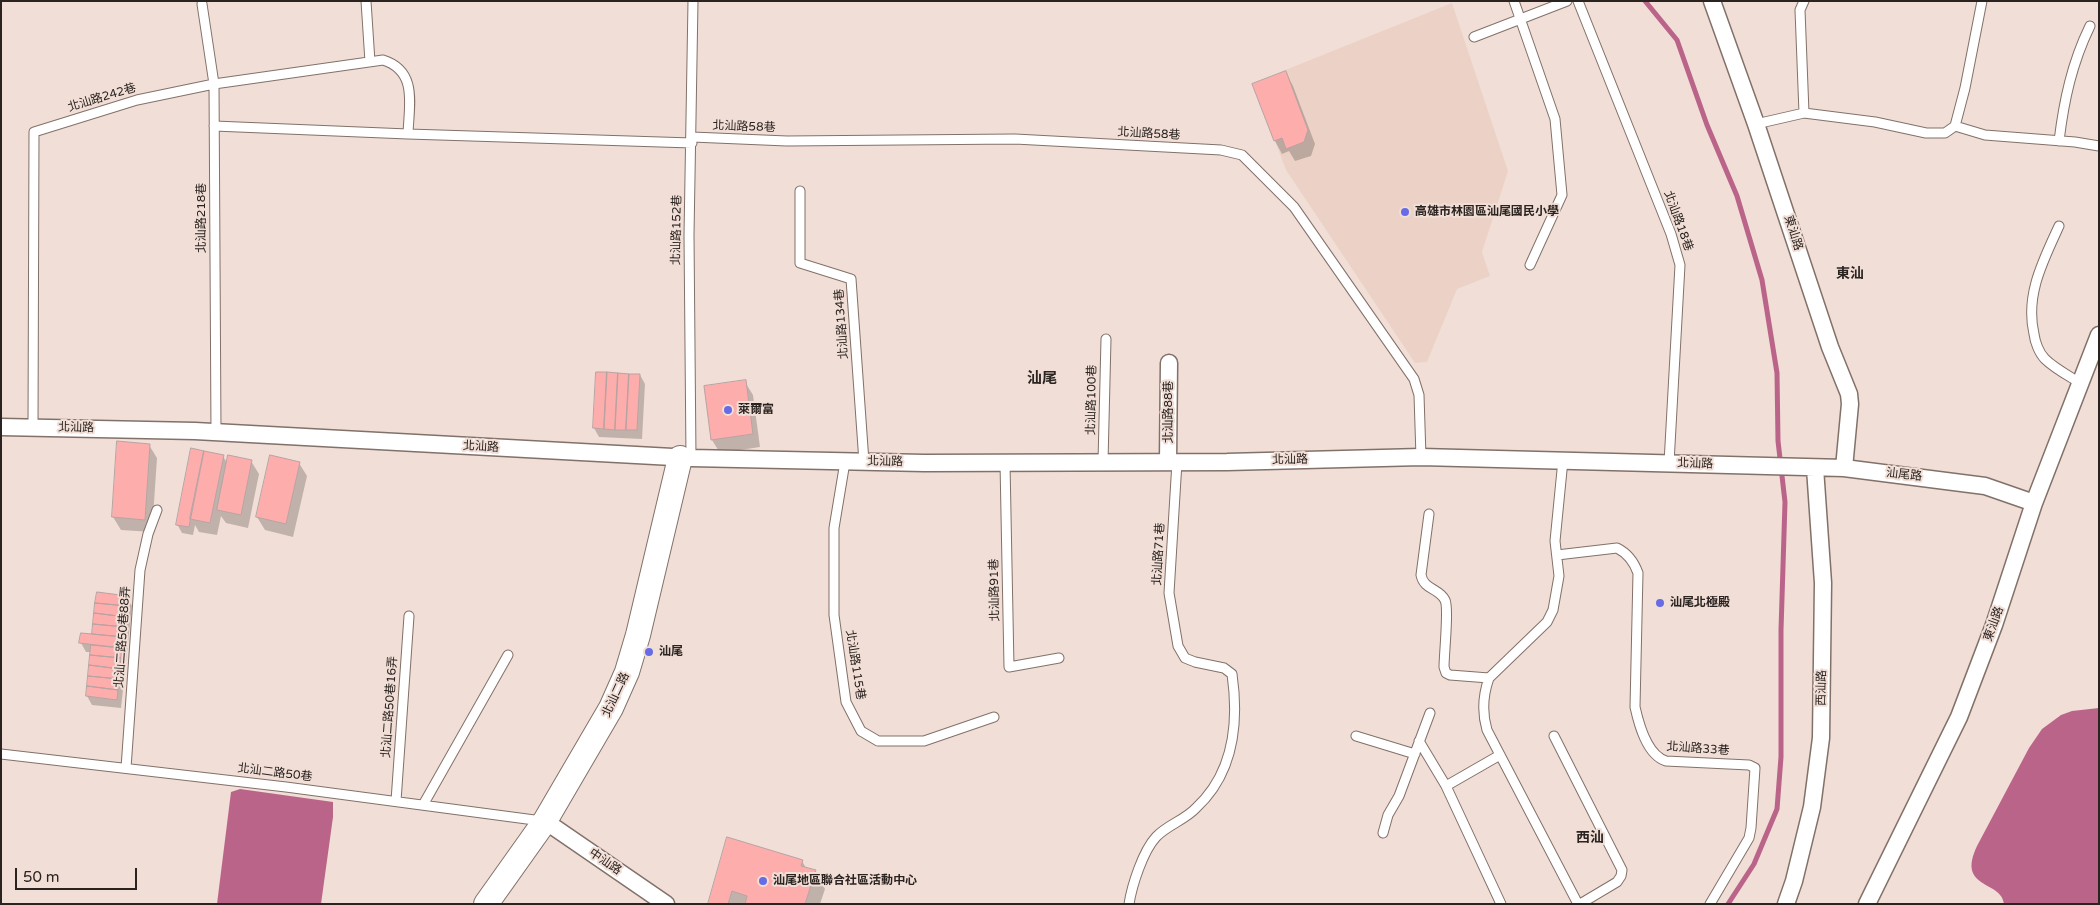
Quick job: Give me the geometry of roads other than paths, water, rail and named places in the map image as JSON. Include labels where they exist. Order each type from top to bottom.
[{"type":"street","name":"東汕路","points":[[1712,1],[1756,124],[1830,347],[1849,394],[1850,404],[1844,468]]},
{"type":"street","name":"東汕路","points":[[1867,904],[1959,717],[1994,625],[2034,503],[2099,335]]},
{"type":"street","name":"北汕路88巷","points":[[1169,363],[1173,462]]},
{"type":"street","name":"北汕路","points":[[1,427],[216,432],[685,458],[844,462],[1173,462],[1421,457],[1770,466]]},
{"type":"street","name":"北汕二路","points":[[487,903],[544,821],[611,708],[627,672],[638,635],[685,458]]},
{"type":"street","name":"汕尾路","points":[[1770,466],[1844,468],[1985,486],[2034,503]]},
{"type":"street","name":"西汕路","points":[[1786,904],[1794,881],[1812,807],[1821,738],[1823,584],[1808,467]]},
{"type":"street","name":"中汕路","points":[[544,821],[666,904]]},
{"type":"lane","points":[[366,1],[370,62]]},
{"type":"lane","name":"北汕路152巷","points":[[685,458],[693,1]]},
{"type":"lane","points":[[1514,1],[1555,119],[1562,195],[1530,265]]},
{"type":"lane","points":[[1474,37],[1567,1]]},
{"type":"lane","name":"北汕路18巷","points":[[1578,1],[1671,234],[1680,265],[1669,463]]},
{"type":"lane","points":[[1804,1],[1800,10],[1804,113]]},
{"type":"lane","points":[[1756,124],[1804,113],[1876,122],[1926,134],[1945,133],[1955,126],[1966,88],[1982,1]]},
{"type":"lane","name":"北汕路218巷","points":[[202,4],[214,70],[216,432]]},
{"type":"lane","points":[[2059,141],[2065,96],[2082,42],[2090,26]]},
{"type":"lane","name":"北汕路242巷","points":[[33,427],[34,132],[137,100],[214,84],[383,60],[395,64],[403,72],[410,89],[408,134]]},
{"type":"lane","name":"北汕路58巷","points":[[214,126],[408,134],[692,140],[1015,139],[1220,150],[1242,155],[1294,207],[1414,379],[1419,395],[1421,457]]},
{"type":"lane","points":[[1955,126],[1985,135],[2099,146]]},
{"type":"lane","name":"北汕路134巷","points":[[800,191],[800,263],[851,279],[864,462]]},
{"type":"lane","points":[[2059,226],[2037,275],[2030,312],[2032,327],[2036,343],[2044,359],[2080,383]]},
{"type":"lane","name":"北汕路100巷","points":[[1103,462],[1106,339]]},
{"type":"lane","points":[[1554,736],[1622,870],[1622,876],[1617,882],[1579,904],[1487,730],[1484,720],[1486,688],[1489,678],[1546,622],[1553,610],[1559,576],[1554,541],[1563,460]]},
{"type":"lane","name":"北汕路115巷","points":[[844,462],[834,528],[834,615],[846,702],[861,731],[878,741],[924,741],[994,717]]},
{"type":"lane","name":"北汕路71巷","points":[[1130,904],[1146,852],[1156,836],[1196,809],[1218,781],[1232,747],[1235,698],[1232,674],[1224,668],[1194,662],[1185,658],[1178,646],[1169,593],[1173,462]]},
{"type":"lane","name":"北汕路91巷","points":[[1005,463],[1009,667],[1058,658]]},
{"type":"lane","name":"北汕二路50巷88弄","points":[[126,768],[140,570],[148,534],[157,510]]},
{"type":"lane","points":[[1429,514],[1421,575],[1425,584],[1441,594],[1446,604],[1444,667],[1446,673],[1450,675],[1489,678]]},
{"type":"lane","name":"北汕路33巷","points":[[1557,554],[1617,548],[1625,552],[1636,566],[1638,573],[1635,707],[1638,720],[1652,752],[1659,759],[1666,761],[1749,765],[1755,768],[1749,838],[1710,904]]},
{"type":"lane","name":"北汕二路50巷16弄","points":[[396,801],[410,616]]},
{"type":"lane","points":[[423,805],[508,655]]},
{"type":"lane","points":[[1383,833],[1388,816],[1399,796],[1430,713]]},
{"type":"lane","points":[[1356,736],[1415,754]]},
{"type":"lane","points":[[1419,742],[1446,786],[1501,904]]},
{"type":"lane","name":"北汕二路50巷","points":[[1,754],[396,801],[544,821]]},
{"type":"lane","points":[[1446,786],[1500,755]]},
{"type":"waterway","points":[[1645,1],[1677,40],[1707,125],[1737,196],[1762,280],[1777,373],[1778,441],[1785,502],[1781,630],[1781,757],[1777,809],[1754,864],[1728,904]]},
{"type":"place","name":"高雄市林園區汕尾國民小學","points":[[1405,212]]},
{"type":"place","name":"萊爾富","points":[[728,410]]},
{"type":"place","name":"汕尾北極殿","points":[[1660,603]]},
{"type":"place","name":"汕尾","points":[[649,652]]},
{"type":"place","name":"汕尾地區聯合社區活動中心","points":[[763,881]]},
{"type":"district","name":"東汕","points":[[1850,274]]},
{"type":"district","name":"汕尾","points":[[1042,379]]},
{"type":"district","name":"西汕","points":[[1590,838]]}]
